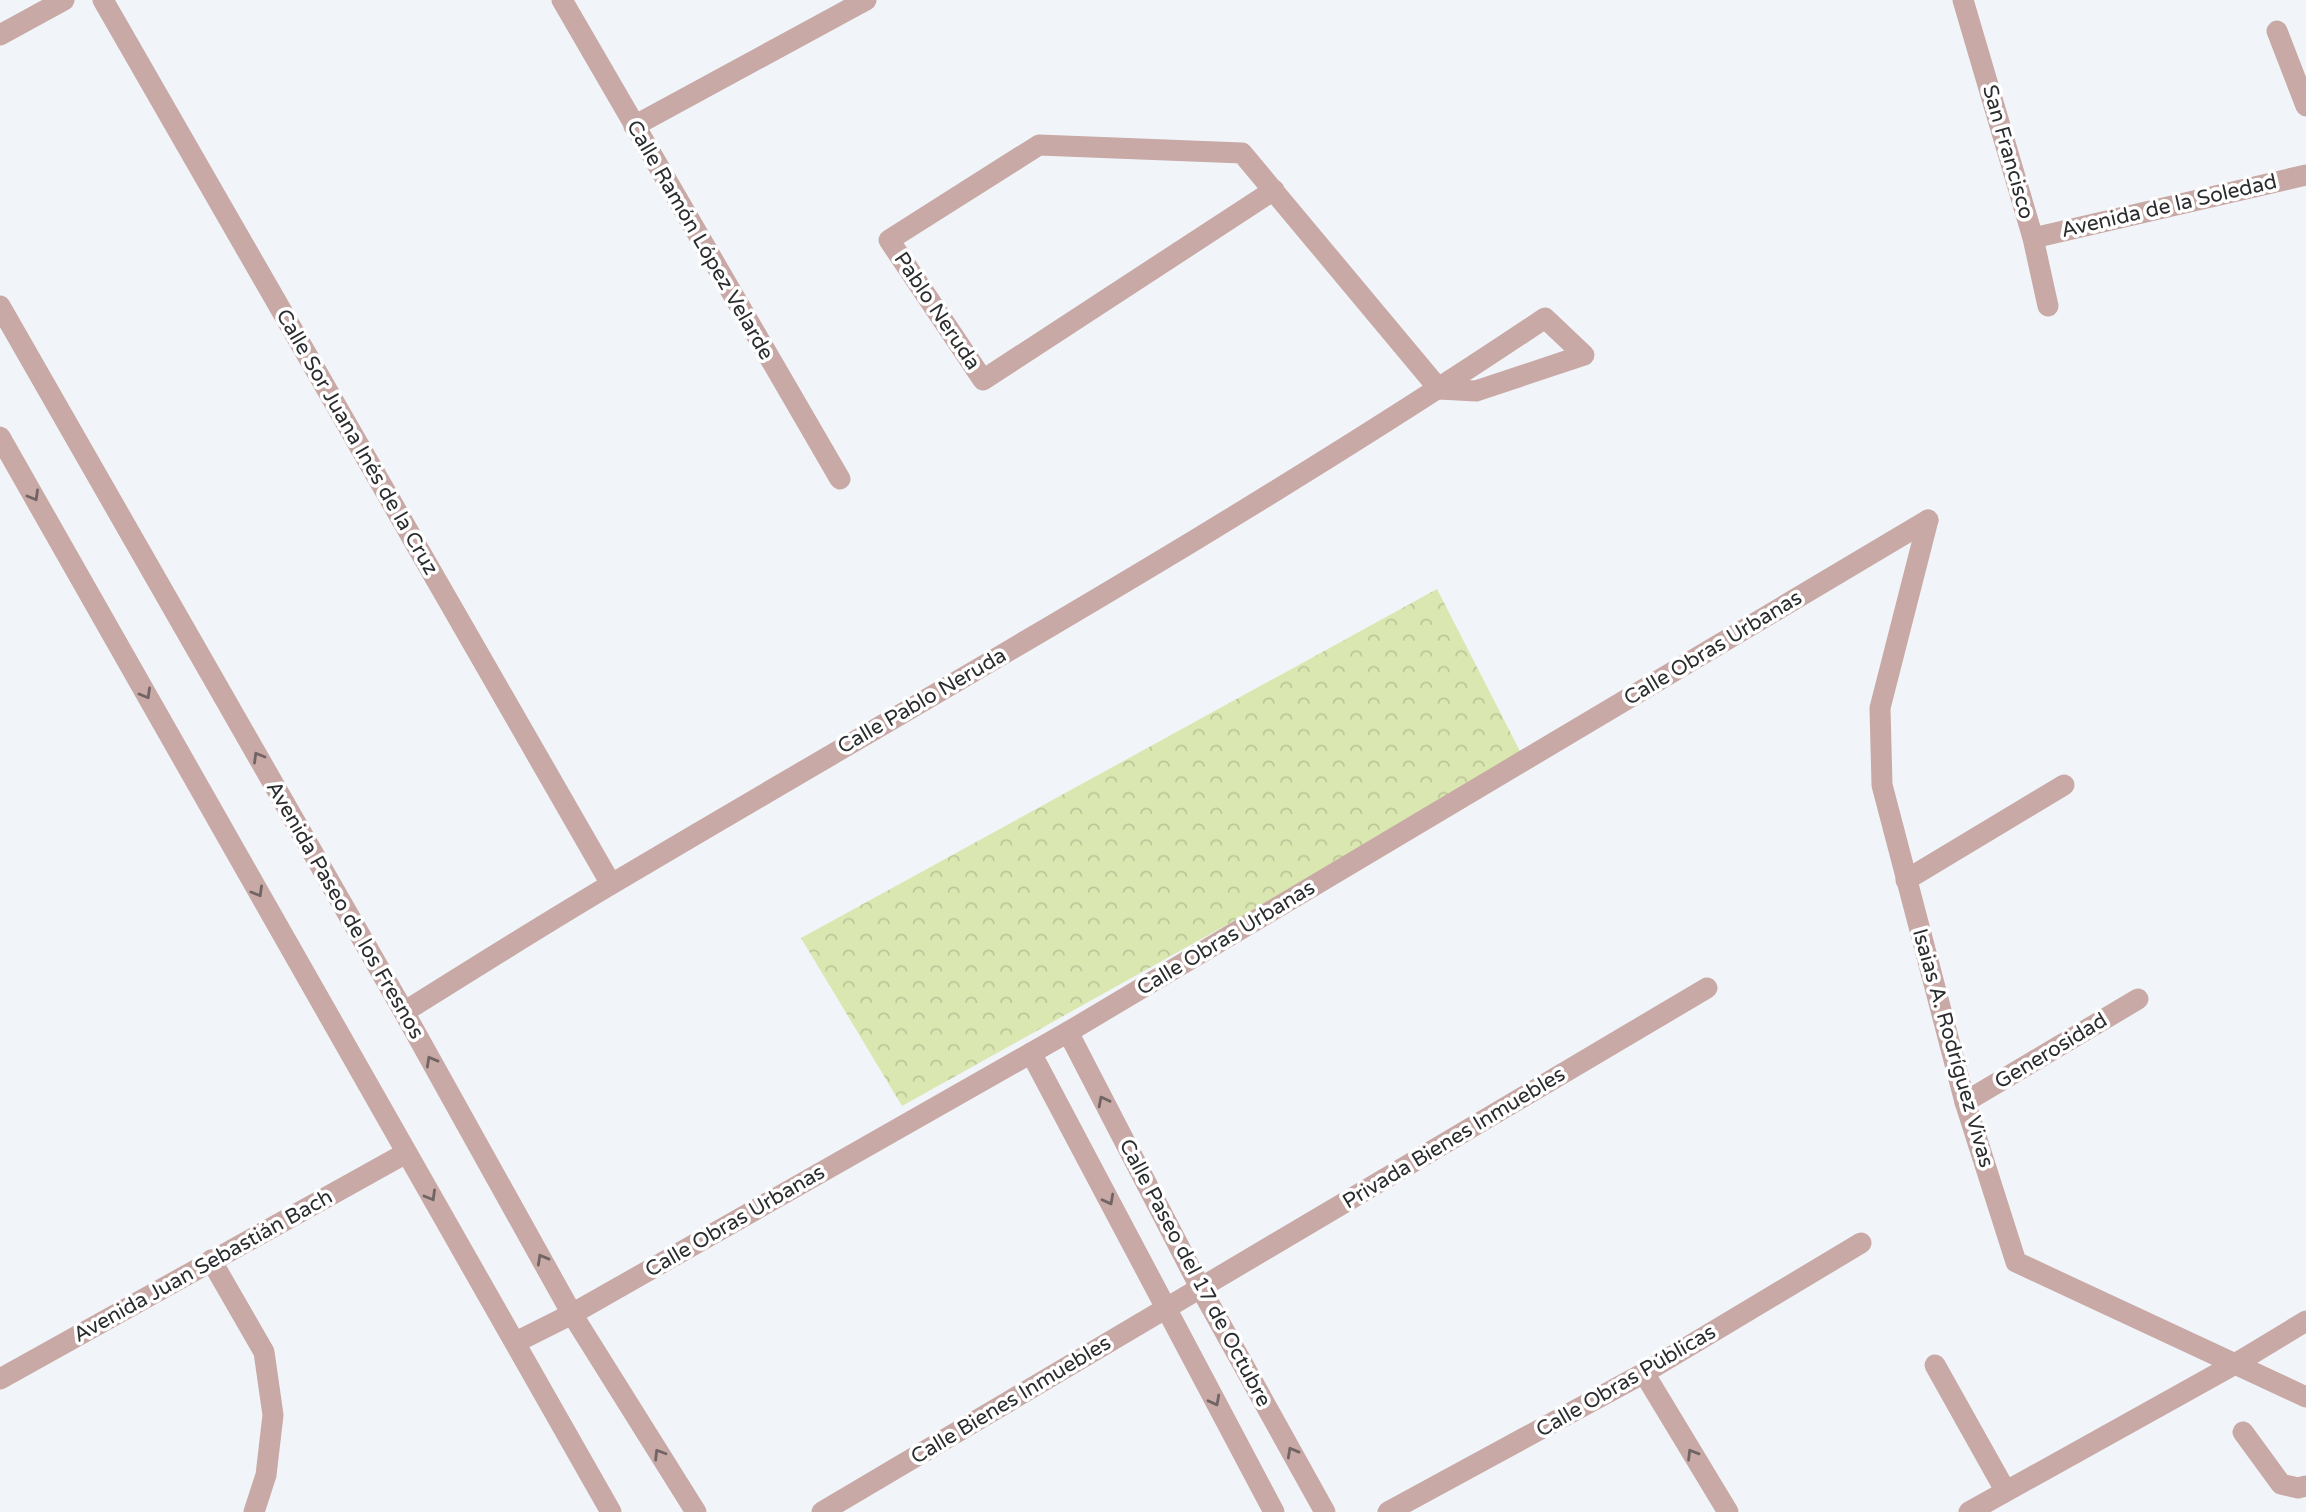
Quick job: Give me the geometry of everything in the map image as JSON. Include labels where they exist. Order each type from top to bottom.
[{"type":"street","points":[[0,35],[64,0]]},
{"type":"street","name":"Calle Sor Juana Inés de la Cruz","points":[[103,0],[611,884]]},
{"type":"street","name":"Calle Ramón López Velarde","points":[[562,0],[840,478]]},
{"type":"street","points":[[634,126],[866,0]]},
{"type":"street","name":"San Francisco","points":[[1963,0],[2033,238],[2048,306]]},
{"type":"street","points":[[2277,31],[2306,106]]},
{"type":"street","name":"Pablo Neruda","points":[[1274,190],[983,380],[889,240],[1039,145],[1242,153],[1274,190],[1439,389]]},
{"type":"street","name":"Avenida de la Soledad","points":[[2033,238],[2306,175]]},
{"type":"street","name":"Avenida Paseo de los Fresnos","points":[[0,306],[404,1012],[572,1314],[695,1512]]},
{"type":"street","name":"Calle Pablo Neruda","points":[[404,1012],[611,884],[1107,593],[1439,389],[1545,318],[1584,355],[1476,391],[1439,389]]},
{"type":"street","points":[[0,437],[611,1512]]},
{"type":"street","name":"Isaias A. Rodríguez Vivas","points":[[1928,520],[1880,708],[1882,785],[1965,1102],[2016,1262],[2306,1397]]},
{"type":"street","name":"Calle Obras Urbanas","points":[[516,1342],[572,1314],[1068,1032],[1928,520]]},
{"type":"street","points":[[1906,880],[2064,785]]},
{"type":"street","name":"Privada Bienes Inmuebles","points":[[1201,1289],[1707,988]]},
{"type":"street","name":"Generosidad","points":[[1965,1102],[2138,999]]},
{"type":"street","name":"Calle Paseo del 17 de Octubre","points":[[1068,1032],[1201,1289],[1325,1512]]},
{"type":"street","name":"Calle Paseo del 17 de Octubre","points":[[1031,1053],[1274,1512]]},
{"type":"street","name":"Avenida Juan Sebastián Bach","points":[[0,1379],[406,1153]]},
{"type":"street","name":"Calle Obras Públicas","points":[[1388,1512],[1644,1373],[1861,1243]]},
{"type":"street","points":[[211,1260],[264,1352],[273,1415],[265,1475],[254,1512]]},
{"type":"street","name":"Calle Bienes Inmuebles","points":[[822,1512],[1201,1289]]},
{"type":"street","points":[[1969,1512],[2235,1364],[2306,1321]]},
{"type":"street","points":[[1935,1365],[2005,1490]]},
{"type":"street","points":[[1644,1373],[1728,1512]]},
{"type":"street","points":[[2244,1432],[2281,1484],[2298,1488],[2306,1486]]},
{"type":"green space","points":[[1437,589],[1524,759],[902,1106],[801,938]]}]
